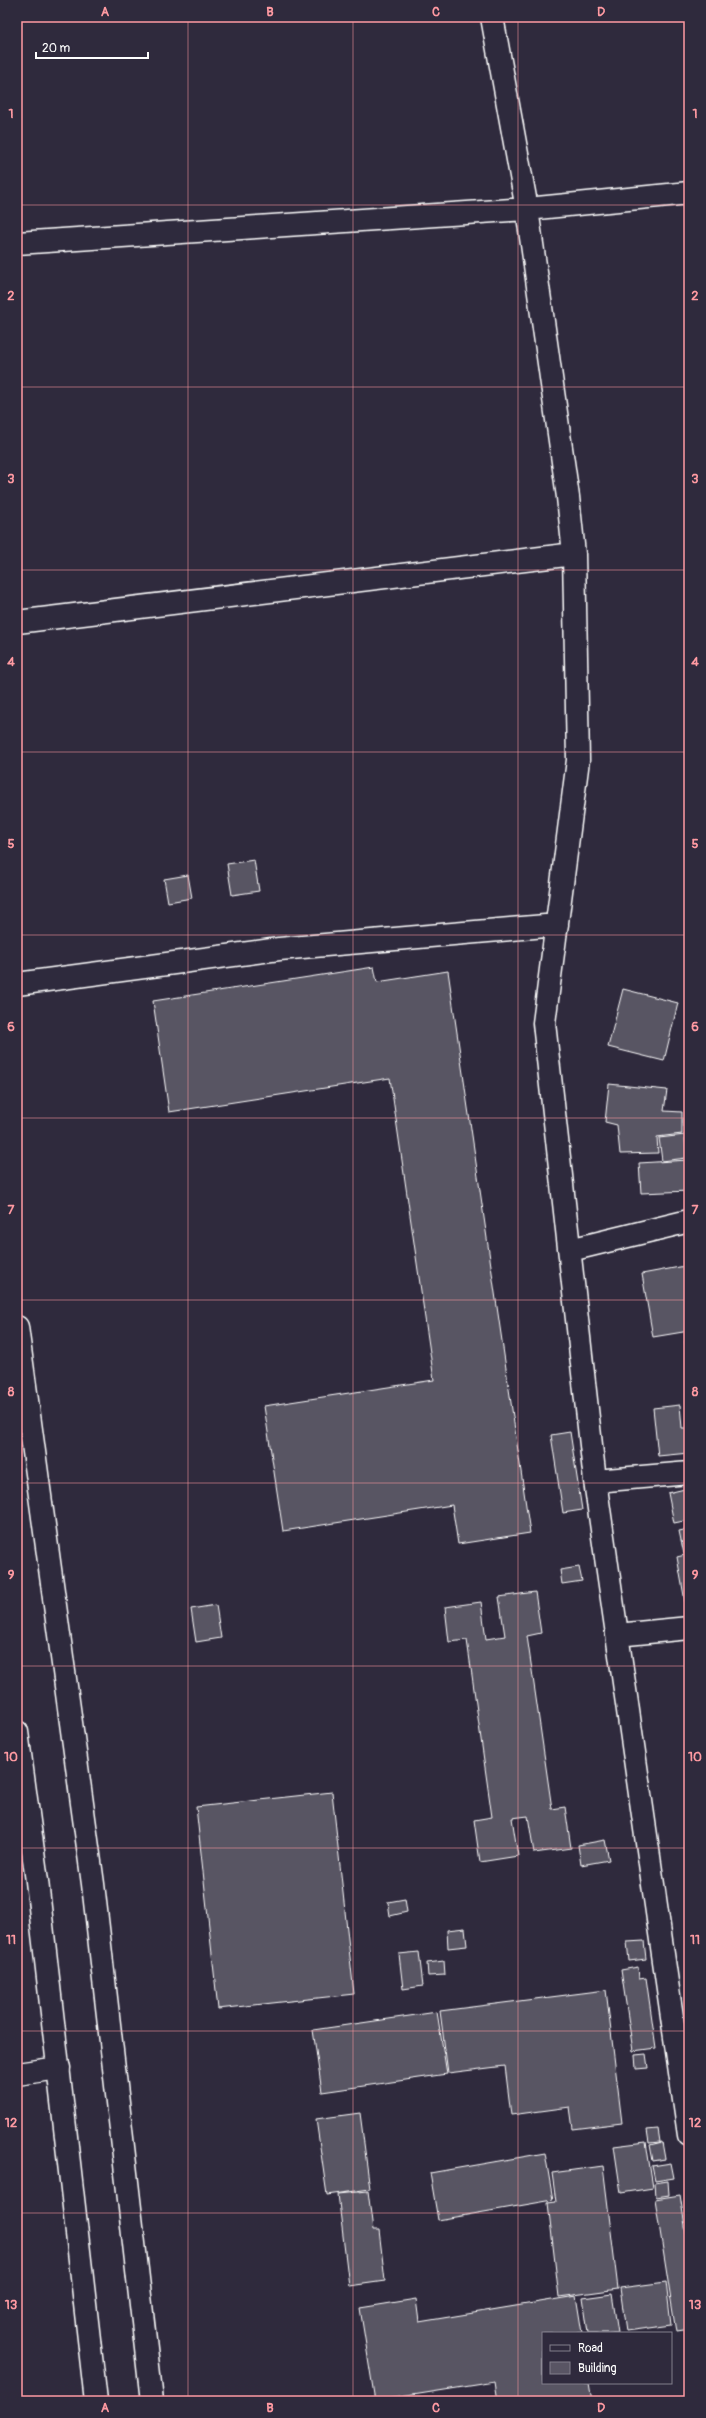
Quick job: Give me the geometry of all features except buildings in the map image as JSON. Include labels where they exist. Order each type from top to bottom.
[{"type":"street","points":[[492,17],[527,209],[568,497],[574,554],[578,760],[544,1023],[561,1187],[570,1250],[595,1481],[689,2135]]},
{"type":"street","points":[[17,244],[527,209],[689,193]]},
{"type":"street","points":[[17,622],[574,554]]},
{"type":"street","points":[[17,984],[279,949],[557,925]]},
{"type":"street","points":[[570,1250],[689,1221]]},
{"type":"street","points":[[17,1327],[93,1884],[152,2401]]},
{"type":"street","points":[[595,1481],[689,1473]]},
{"type":"street","points":[[617,1635],[689,1628]]},
{"type":"street","points":[[17,1732],[37,1881],[96,2401]]},
{"type":"street","points":[[17,2074],[59,2068]]}]
